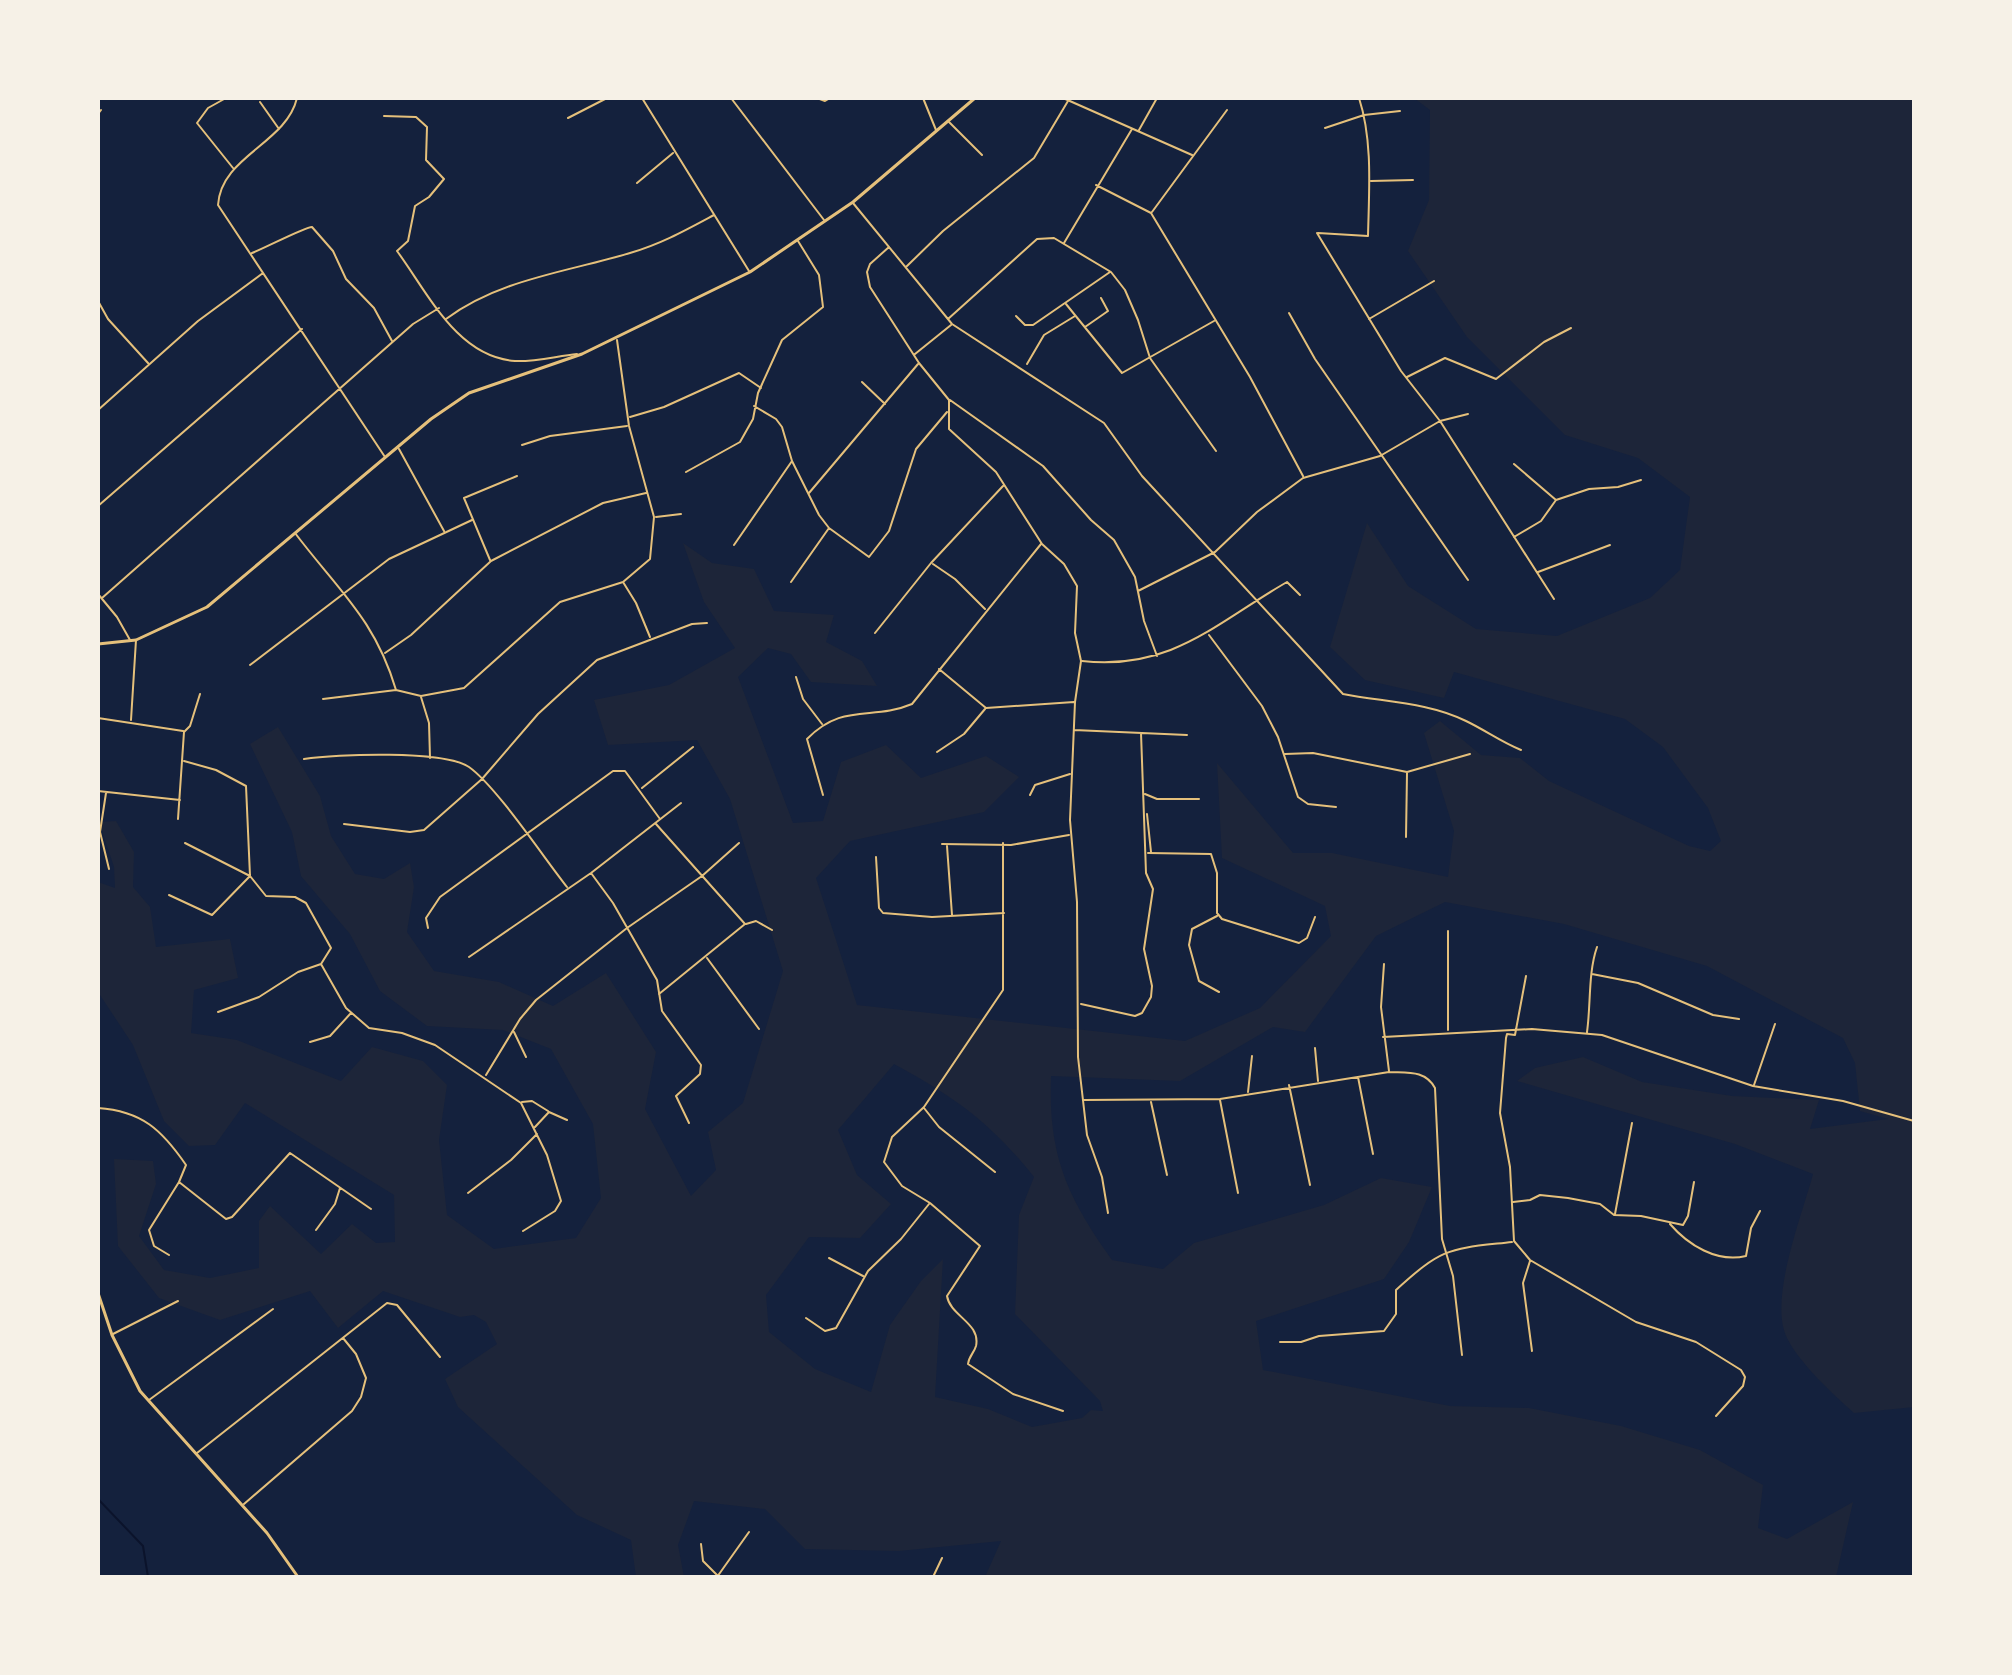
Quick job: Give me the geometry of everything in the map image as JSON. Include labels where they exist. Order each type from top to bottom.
[{"type":"street","points":[[226,98],[208,108],[197,123],[234,169]]},
{"type":"street","points":[[297,98],[280,130],[234,169],[220,191],[218,205],[386,458]]},
{"type":"street","points":[[568,118],[607,98]]},
{"type":"street","points":[[642,98],[750,272]]},
{"type":"street","points":[[731,98],[824,221]]},
{"type":"street","points":[[817,98],[825,101],[830,98]]},
{"type":"street","points":[[923,98],[937,131]]},
{"type":"street","points":[[98,644],[136,640],[207,607],[431,419],[469,393],[617,339],[750,272],[853,202],[975,98]]},
{"type":"street","points":[[1063,98],[1192,155]]},
{"type":"street","points":[[1074,103],[1077,98]]},
{"type":"street","points":[[1138,131],[1157,98]]},
{"type":"street","points":[[1359,98],[1364,115],[1369,181],[1368,236],[1317,233],[1406,378],[1440,421],[1554,599]]},
{"type":"street","points":[[905,268],[943,231],[1034,158],[1068,101]]},
{"type":"street","points":[[260,102],[280,130]]},
{"type":"street","points":[[98,114],[101,110]]},
{"type":"street","points":[[1151,213],[1227,110]]},
{"type":"street","points":[[1325,128],[1364,115],[1400,111]]},
{"type":"street","points":[[384,116],[416,117],[427,127],[426,160],[444,179],[429,197],[415,206],[408,241],[397,251],[445,320],[476,351],[515,361],[582,354]]},
{"type":"street","points":[[949,121],[982,155]]},
{"type":"street","points":[[1064,244],[1096,185],[1132,129]]},
{"type":"street","points":[[637,183],[675,152]]},
{"type":"street","points":[[1369,181],[1413,180]]},
{"type":"street","points":[[1096,185],[1151,213],[1303,478]]},
{"type":"street","points":[[853,202],[947,320],[1104,423],[1142,476],[1343,694],[1395,700],[1465,720],[1492,738],[1521,750]]},
{"type":"street","points":[[445,320],[473,300],[517,283],[667,241],[714,215]]},
{"type":"street","points":[[250,253],[281,242],[305,226],[312,227],[333,251],[346,279],[374,308],[393,343]]},
{"type":"street","points":[[947,320],[1037,239],[1054,238],[1111,272],[1125,290],[1150,358],[1216,451]]},
{"type":"street","points":[[686,472],[740,442],[753,419],[754,406],[786,334],[823,307],[819,275],[798,240]]},
{"type":"street","points":[[889,247],[870,264],[867,272],[870,287],[919,363],[949,400],[1049,472],[1074,502],[1114,540],[1132,567],[1157,656]]},
{"type":"street","points":[[1016,316],[1029,326],[1111,272]]},
{"type":"street","points":[[98,408],[215,307],[263,273]]},
{"type":"street","points":[[1368,319],[1434,281]]},
{"type":"street","points":[[1084,328],[1108,311],[1101,298]]},
{"type":"street","points":[[98,301],[108,319],[149,364]]},
{"type":"street","points":[[1066,304],[1119,372],[1126,373],[1215,321]]},
{"type":"street","points":[[102,598],[428,312],[439,308]]},
{"type":"street","points":[[1289,313],[1315,359],[1371,436],[1380,456],[1468,580]]},
{"type":"street","points":[[1027,364],[1044,335],[1075,316]]},
{"type":"street","points":[[914,355],[952,324]]},
{"type":"street","points":[[1406,378],[1445,358],[1496,379],[1544,342],[1571,328]]},
{"type":"street","points":[[98,506],[302,329]]},
{"type":"street","points":[[323,699],[396,690],[421,696],[464,688],[560,602],[623,582],[650,559],[654,550],[654,517],[629,426],[617,339]]},
{"type":"street","points":[[809,494],[919,363]]},
{"type":"street","points":[[629,418],[664,407],[739,373],[761,388]]},
{"type":"street","points":[[862,382],[886,404]]},
{"type":"street","points":[[949,400],[949,429],[982,457],[1004,484],[1042,544],[1064,564],[1077,586],[1075,633],[1081,661],[1073,729],[1070,835],[1077,891],[1078,1057],[1082,1100],[1108,1213]]},
{"type":"street","points":[[754,406],[776,419],[782,427],[792,461],[829,528],[869,557],[889,531],[916,449],[947,412]]},
{"type":"street","points":[[1138,591],[1215,552],[1257,512],[1303,478],[1380,456],[1440,421],[1468,414]]},
{"type":"street","points":[[522,445],[550,436],[629,426]]},
{"type":"street","points":[[399,447],[445,532]]},
{"type":"street","points":[[734,545],[792,461]]},
{"type":"street","points":[[1514,464],[1556,500]]},
{"type":"street","points":[[491,561],[472,520],[465,496],[517,476]]},
{"type":"street","points":[[1513,538],[1541,521],[1556,500],[1589,489],[1618,487],[1641,480]]},
{"type":"street","points":[[875,633],[931,563],[1004,484]]},
{"type":"street","points":[[385,653],[411,635],[491,561],[603,503],[647,493]]},
{"type":"street","points":[[654,517],[681,514]]},
{"type":"street","points":[[250,665],[398,553],[472,520]]},
{"type":"street","points":[[791,582],[829,528]]},
{"type":"street","points":[[295,532],[364,617],[385,653],[396,690]]},
{"type":"street","points":[[823,795],[806,741],[822,725],[841,715],[908,706],[1042,544]]},
{"type":"street","points":[[1537,573],[1610,545]]},
{"type":"street","points":[[931,563],[955,579],[986,610]]},
{"type":"street","points":[[623,582],[651,638]]},
{"type":"street","points":[[1081,661],[1120,664],[1157,656],[1209,634],[1255,600],[1287,582],[1300,595]]},
{"type":"street","points":[[98,594],[130,641]]},
{"type":"street","points":[[344,824],[420,832],[482,779],[518,735],[597,660],[700,621],[707,623]]},
{"type":"street","points":[[1209,634],[1262,706],[1300,800],[1336,807]]},
{"type":"street","points":[[131,722],[136,640]]},
{"type":"street","points":[[939,669],[986,708],[1075,702]]},
{"type":"street","points":[[796,677],[803,699],[822,725]]},
{"type":"street","points":[[178,819],[184,732],[190,726],[200,694]]},
{"type":"street","points":[[421,696],[429,723],[430,759]]},
{"type":"street","points":[[937,752],[964,734],[986,708]]},
{"type":"street","points":[[98,718],[184,732]]},
{"type":"street","points":[[1073,729],[1187,735]]},
{"type":"street","points":[[1079,1004],[1135,1016],[1142,1013],[1151,997],[1144,949],[1153,895],[1147,879],[1149,853],[1141,733]]},
{"type":"street","points":[[641,789],[693,747]]},
{"type":"street","points":[[304,759],[344,753],[458,762],[482,779],[567,887]]},
{"type":"street","points":[[1284,755],[1313,753],[1407,772],[1470,754]]},
{"type":"street","points":[[169,895],[212,915],[250,876],[246,786],[216,770],[184,761]]},
{"type":"street","points":[[428,928],[426,918],[440,897],[617,769],[625,771],[641,789],[660,819]]},
{"type":"street","points":[[1406,837],[1407,772]]},
{"type":"street","points":[[1030,795],[1035,785],[1071,774]]},
{"type":"street","points":[[98,791],[180,800]]},
{"type":"street","points":[[106,792],[100,832],[109,869]]},
{"type":"street","points":[[1144,793],[1157,799],[1199,799]]},
{"type":"street","points":[[469,957],[591,873],[681,803]]},
{"type":"street","points":[[655,823],[745,924]]},
{"type":"street","points":[[942,844],[1003,843],[1070,835]]},
{"type":"street","points":[[185,843],[250,876],[266,896],[295,897],[312,909],[331,948],[321,964],[298,972],[259,997],[218,1012]]},
{"type":"street","points":[[486,1076],[513,1030],[536,1000],[627,928],[702,876],[739,843]]},
{"type":"street","points":[[1003,843],[1003,990],[924,1107],[892,1137],[884,1162],[902,1186],[930,1203],[980,1246],[947,1296],[951,1308],[973,1328],[976,1345],[968,1364],[1013,1394],[1063,1411]]},
{"type":"street","points":[[947,844],[952,916]]},
{"type":"street","points":[[1149,853],[1211,854],[1217,873],[1218,915]]},
{"type":"street","points":[[876,857],[880,911],[952,916],[1005,913]]},
{"type":"street","points":[[591,873],[657,980],[662,1011],[702,1068],[676,1096],[689,1123]]},
{"type":"street","points":[[1219,992],[1199,981],[1189,945],[1192,929],[1218,915],[1299,943],[1307,938],[1315,917]]},
{"type":"street","points":[[658,994],[745,924],[756,921],[772,930]]},
{"type":"street","points":[[1448,931],[1448,1031]]},
{"type":"street","points":[[1586,1033],[1597,947]]},
{"type":"street","points":[[706,957],[759,1029]]},
{"type":"street","points":[[321,964],[351,1012],[374,1031],[402,1033],[435,1045],[486,1076],[521,1103],[537,1133],[560,1205],[523,1231]]},
{"type":"street","points":[[1384,964],[1383,1037],[1389,1072]]},
{"type":"street","points":[[1592,974],[1638,983],[1713,1015],[1739,1019]]},
{"type":"street","points":[[1526,976],[1517,1030],[1515,1035],[1507,1034],[1506,1038],[1500,1113],[1514,1241],[1530,1260],[1636,1322],[1696,1342],[1741,1370],[1745,1377],[1743,1386],[1716,1416]]},
{"type":"street","points":[[310,1042],[330,1036],[351,1012]]},
{"type":"street","points":[[1753,1086],[1775,1024]]},
{"type":"street","points":[[513,1030],[526,1057]]},
{"type":"street","points":[[1383,1037],[1448,1031],[1586,1033],[1616,1038],[1753,1086],[1843,1101],[1914,1121]]},
{"type":"street","points":[[1315,1048],[1318,1082]]},
{"type":"street","points":[[1248,1093],[1252,1056]]},
{"type":"street","points":[[1082,1100],[1220,1099],[1289,1085],[1389,1072],[1421,1074],[1435,1088],[1445,1250],[1453,1276],[1462,1355]]},
{"type":"street","points":[[1358,1076],[1373,1154]]},
{"type":"street","points":[[1289,1085],[1310,1185]]},
{"type":"street","points":[[1220,1099],[1238,1193]]},
{"type":"street","points":[[521,1103],[532,1101],[567,1120]]},
{"type":"street","points":[[1151,1101],[1167,1175]]},
{"type":"street","points":[[924,1107],[939,1127],[995,1172]]},
{"type":"street","points":[[98,1108],[138,1115],[152,1125],[184,1162],[179,1182],[149,1230],[154,1246],[169,1255]]},
{"type":"street","points":[[535,1128],[549,1112]]},
{"type":"street","points":[[531,1120],[538,1121]]},
{"type":"street","points":[[1614,1215],[1632,1123]]},
{"type":"street","points":[[468,1193],[511,1160],[537,1133]]},
{"type":"street","points":[[179,1182],[226,1219],[290,1153],[371,1209]]},
{"type":"street","points":[[1512,1208],[1517,1203],[1540,1195],[1600,1204],[1614,1215],[1685,1223],[1694,1182]]},
{"type":"street","points":[[338,1199],[340,1187]]},
{"type":"street","points":[[316,1230],[338,1199],[347,1193]]},
{"type":"street","points":[[1512,1201],[1517,1203]]},
{"type":"street","points":[[806,1318],[825,1331],[836,1328],[865,1276],[930,1203]]},
{"type":"street","points":[[1669,1223],[1687,1243],[1734,1259],[1746,1256],[1751,1228],[1760,1211]]},
{"type":"street","points":[[1280,1342],[1301,1342],[1319,1336],[1357,1335],[1389,1328],[1396,1314],[1396,1290],[1445,1250],[1514,1241]]},
{"type":"street","points":[[829,1258],[865,1276]]},
{"type":"street","points":[[1530,1260],[1523,1283],[1532,1351]]},
{"type":"street","points":[[98,1294],[131,1376],[148,1401],[243,1506],[298,1577]]},
{"type":"street","points":[[112,1335],[178,1301]]},
{"type":"street","points":[[197,1453],[391,1302],[440,1357]]},
{"type":"street","points":[[148,1401],[273,1309]]},
{"type":"street","points":[[243,1506],[357,1405],[366,1378],[356,1354],[343,1337]]},
{"type":"street","points":[[701,1544],[703,1561],[717,1576],[749,1532]]},
{"type":"street","points":[[933,1577],[942,1558]]},
{"type":"shaded area","points":[[1414,98],[1914,98],[1914,1407],[1854,1413],[1808,1368],[1787,1338],[1782,1322],[1784,1280],[1813,1174],[1735,1144],[1517,1081],[1535,1068],[1583,1057],[1642,1082],[1732,1096],[1819,1100],[1810,1129],[1888,1119],[1860,1111],[1855,1063],[1843,1038],[1707,966],[1564,924],[1445,902],[1376,936],[1305,1032],[1273,1027],[1180,1081],[1051,1076],[1057,1152],[1072,1195],[1112,1260],[1163,1269],[1194,1243],[1324,1205],[1381,1178],[1432,1187],[1409,1242],[1384,1279],[1256,1321],[1263,1370],[1450,1406],[1529,1408],[1621,1426],[1700,1450],[1763,1485],[1758,1528],[1787,1539],[1853,1502],[1836,1577],[985,1577],[1001,1541],[899,1551],[805,1549],[765,1509],[694,1501],[678,1545],[684,1577],[636,1577],[631,1540],[577,1515],[458,1407],[445,1379],[497,1344],[486,1322],[474,1315],[460,1317],[383,1291],[338,1328],[310,1291],[220,1320],[159,1298],[118,1246],[114,1159],[153,1161],[156,1184],[139,1236],[164,1270],[210,1278],[259,1268],[259,1221],[270,1206],[321,1254],[352,1224],[376,1243],[395,1242],[394,1195],[245,1103],[215,1145],[189,1146],[164,1121],[133,1045],[100,995],[98,882],[115,888],[114,867],[99,822],[116,821],[134,852],[133,887],[150,907],[156,947],[230,939],[238,978],[194,990],[191,1033],[237,1040],[341,1081],[372,1047],[423,1061],[447,1085],[439,1140],[447,1215],[494,1249],[576,1238],[601,1198],[593,1124],[551,1049],[503,1030],[427,1026],[380,991],[350,934],[301,876],[292,832],[250,744],[278,727],[320,796],[331,836],[355,874],[384,879],[410,863],[414,887],[407,932],[434,971],[499,982],[553,1006],[606,973],[656,1052],[645,1109],[691,1196],[716,1170],[708,1132],[743,1103],[783,971],[730,799],[697,740],[608,745],[594,700],[669,685],[735,648],[704,602],[683,543],[712,563],[754,569],[774,611],[834,615],[826,642],[862,661],[877,686],[811,682],[791,654],[768,648],[738,677],[793,823],[823,821],[841,762],[886,745],[921,778],[986,756],[1019,777],[984,812],[850,841],[816,878],[857,1005],[1185,1041],[1260,1008],[1331,936],[1325,906],[1222,858],[1217,763],[1293,853],[1332,853],[1448,877],[1454,831],[1424,733],[1440,721],[1481,755],[1520,758],[1549,781],[1689,846],[1710,851],[1721,841],[1708,808],[1663,747],[1625,719],[1454,672],[1444,698],[1365,680],[1330,647],[1367,523],[1408,586],[1476,629],[1557,636],[1650,598],[1680,570],[1690,497],[1638,458],[1565,435],[1467,337],[1408,251],[1429,200],[1430,110]],"holes":[[[894,1064],[987,1126],[1034,1177],[1019,1215],[1015,1314],[1100,1401],[1103,1411],[1091,1410],[1082,1418],[1032,1427],[988,1409],[935,1397],[943,1259],[921,1281],[890,1325],[871,1392],[815,1369],[769,1332],[766,1295],[809,1237],[860,1238],[891,1204],[857,1175],[838,1130]]]},
{"type":"waterway","points":[[98,1499],[143,1546],[148,1577]]}]
